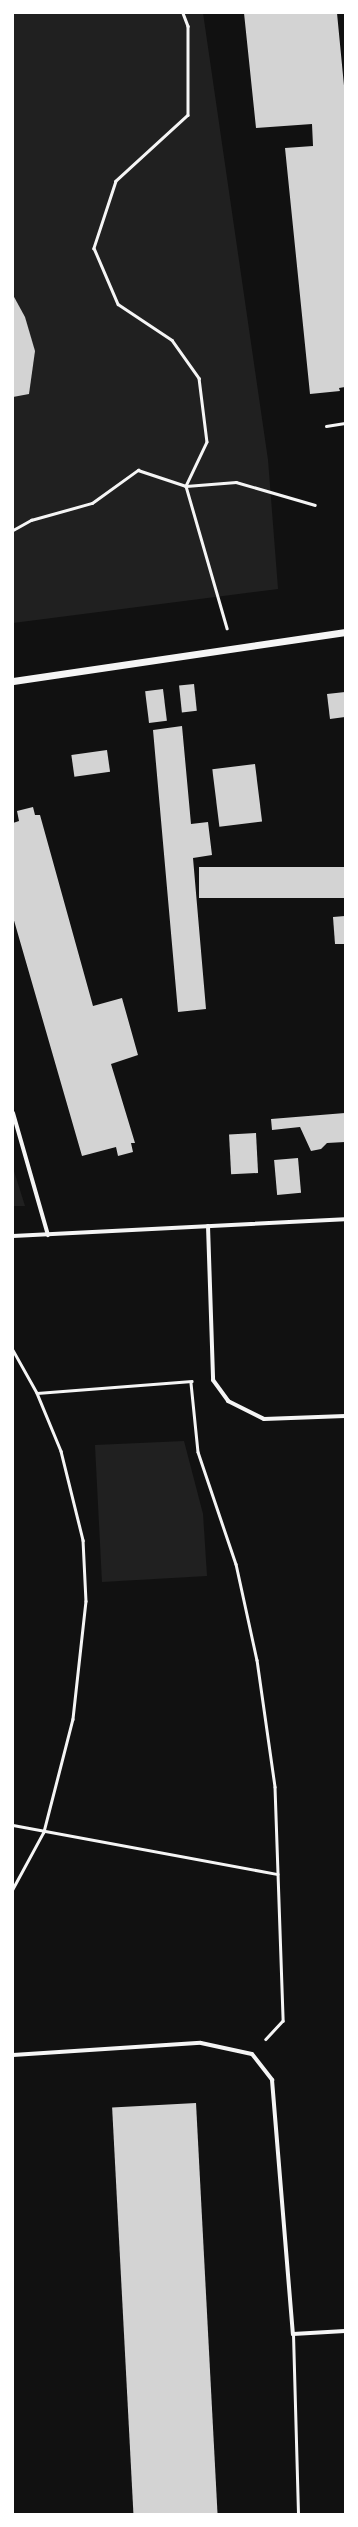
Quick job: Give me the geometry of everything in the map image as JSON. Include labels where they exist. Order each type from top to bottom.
[{"type":"street","points":[[13,681],[232,650],[345,632]]},
{"type":"street","points":[[13,1113],[48,1235]]},
{"type":"street","points":[[13,1236],[345,1219]]},
{"type":"street","points":[[208,1226],[214,1380],[228,1401],[264,1419],[345,1416]]},
{"type":"street","points":[[13,2055],[201,2043],[252,2054],[272,2080],[293,2334],[345,2331]]},
{"type":"lane","points":[[326,426],[345,423]]},
{"type":"lane","points":[[293,2334],[298,2514]]},
{"type":"path","points":[[183,13],[188,26],[188,115],[116,180],[94,248],[118,304],[172,340],[199,378],[207,442],[186,486],[232,650]]},
{"type":"path","points":[[13,530],[31,520],[92,502],[138,470],[186,486],[236,482],[315,505]]},
{"type":"path","points":[[13,1350],[37,1393],[61,1451],[83,1540],[86,1601],[73,1719],[44,1832],[13,1889]]},
{"type":"path","points":[[37,1393],[214,1380]]},
{"type":"path","points":[[191,1381],[198,1452],[236,1564],[257,1660],[275,1786],[283,2021],[252,2054]]},
{"type":"path","points":[[13,1825],[44,1832],[278,1874]]},
{"type":"shaded area","points":[[13,13],[203,13],[268,460],[278,589],[13,623]]},
{"type":"shaded area","points":[[13,1168],[25,1206],[13,1206]]},
{"type":"shaded area","points":[[184,1441],[203,1514],[207,1576],[102,1582],[95,1445]]},
{"type":"building","points":[[244,13],[337,13],[345,96],[345,387],[339,388],[340,391],[310,394],[285,148],[313,146],[312,124],[256,128]]},
{"type":"building","points":[[13,295],[25,317],[35,351],[29,394],[13,397]]},
{"type":"building","points":[[194,684],[197,711],[182,712],[179,686]]},
{"type":"building","points":[[163,689],[167,721],[149,723],[145,691]]},
{"type":"building","points":[[345,692],[345,717],[330,719],[327,694]]},
{"type":"building","points":[[182,726],[191,824],[208,822],[212,855],[193,858],[206,1009],[178,1012],[153,730]]},
{"type":"building","points":[[107,750],[110,772],[74,777],[71,755]]},
{"type":"building","points":[[255,764],[262,822],[219,827],[212,769]]},
{"type":"building","points":[[33,807],[35,815],[40,815],[93,1006],[122,998],[138,1055],[111,1064],[135,1143],[131,1143],[133,1152],[118,1156],[116,1147],[82,1156],[13,917],[13,823],[19,821],[17,811]]},
{"type":"building","points":[[199,867],[345,867],[345,898],[199,898]]},
{"type":"building","points":[[345,916],[345,944],[335,944],[333,917]]},
{"type":"building","points":[[345,1113],[345,1142],[327,1143],[321,1149],[311,1151],[300,1127],[272,1130],[271,1119]]},
{"type":"building","points":[[256,1133],[258,1173],[231,1174],[229,1134]]},
{"type":"building","points":[[298,1158],[301,1193],[277,1195],[274,1160]]},
{"type":"building","points":[[196,2103],[218,2514],[133,2514],[112,2107]]}]
